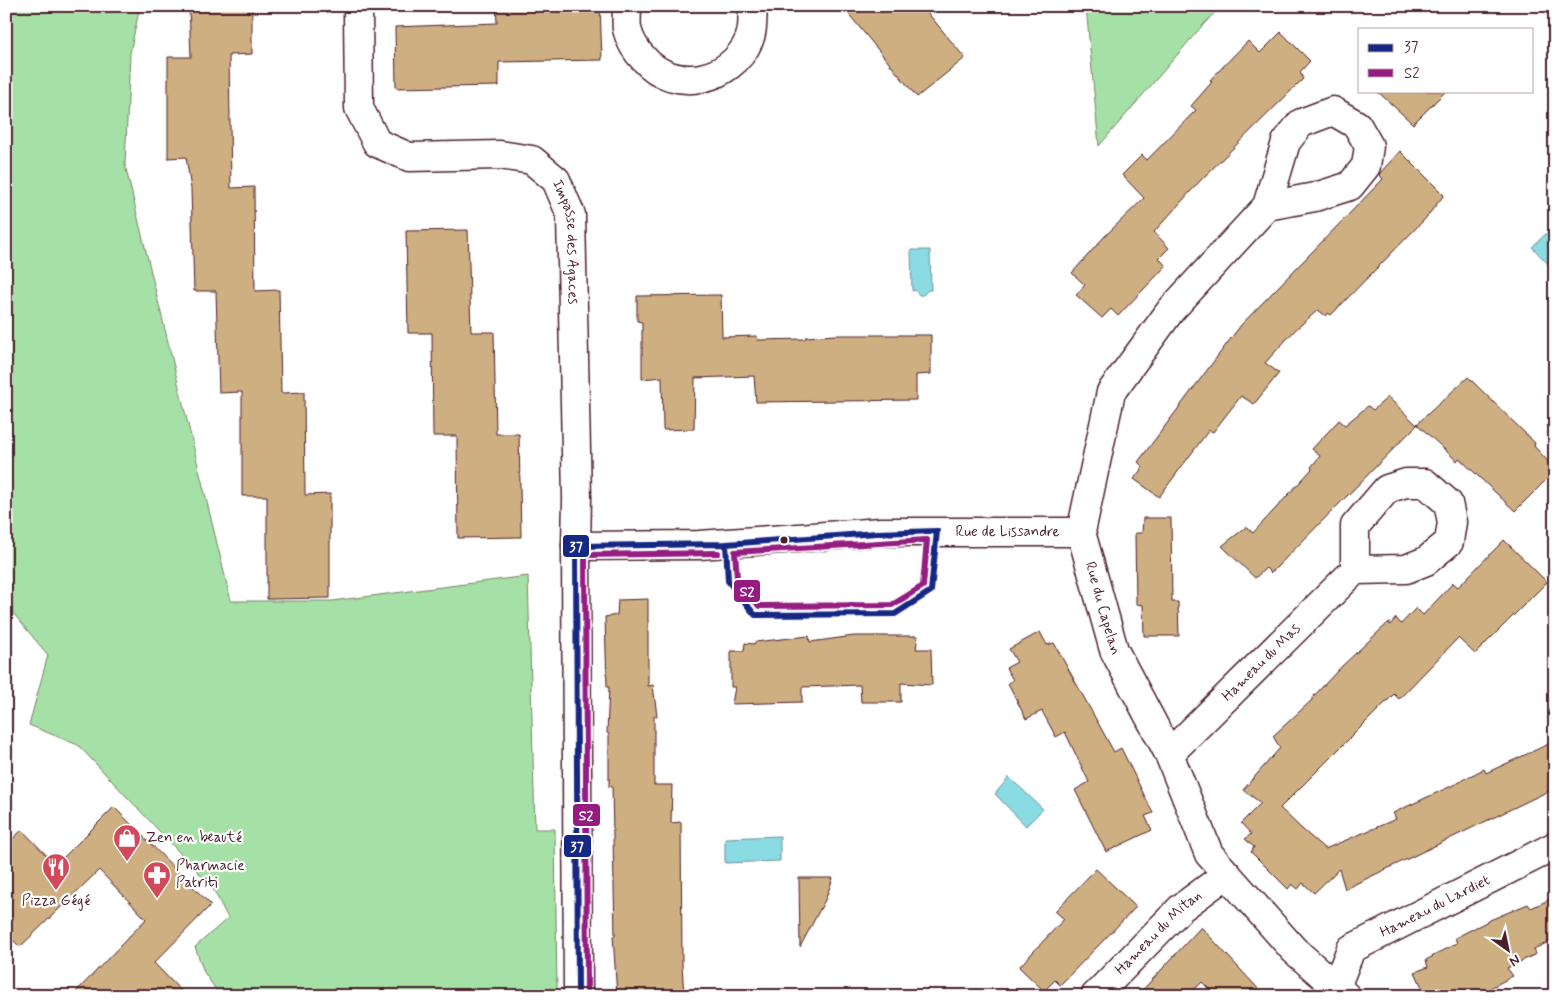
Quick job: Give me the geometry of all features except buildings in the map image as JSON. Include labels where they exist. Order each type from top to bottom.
[{"type":"street","name":"Impasse des Agaces","points":[[360,6],[358,11],[358,108],[378,143],[409,157],[500,155],[532,160],[556,180],[571,215],[577,498],[576,546]]},
{"type":"street","points":[[627,6],[627,29],[635,49],[652,68],[672,77],[691,80],[715,74],[738,58],[749,40],[753,22],[752,6]]},
{"type":"street","name":"Rue du Capelan","points":[[1267,206],[1171,310],[1111,392],[1080,532],[1114,650],[1168,754],[1210,854],[1294,950],[1340,991]]},
{"type":"street","name":"Rue de Lissandre","points":[[576,546],[699,545],[881,532],[1080,532]]},
{"type":"street","points":[[576,546],[578,996]]},
{"type":"street","name":"Hameau du Mas","points":[[1168,754],[1355,570]]},
{"type":"street","name":"Hameau du Lardiet","points":[[1340,991],[1352,949],[1555,846]]},
{"type":"street","name":"Hameau du Mitan","points":[[1095,996],[1181,908],[1227,874]]},
{"type":"green space","points":[[6,6],[140,6],[130,53],[125,165],[231,601],[332,601],[528,576],[535,829],[555,829],[557,996],[220,996],[204,972],[195,947],[228,918],[212,887],[78,745],[29,725],[48,655],[12,612],[6,610]]},
{"type":"green space","points":[[1086,6],[1221,6],[1099,146]]},
{"type":"water","points":[[1555,225],[1555,259],[1549,265],[1532,247]]},
{"type":"water","points":[[911,250],[930,250],[931,290],[928,290],[923,295],[919,295],[915,290],[912,291]]},
{"type":"water","points":[[1009,777],[1043,809],[1026,826],[995,794]]},
{"type":"water","points":[[780,836],[780,861],[725,863],[725,838]]},
{"type":"transit line","name":"37","points":[[937,531],[931,591],[895,614],[755,615],[728,581],[726,544],[877,533],[937,531]]},
{"type":"transit line","name":"S2","points":[[927,540],[923,586],[892,605],[759,606],[737,578],[735,552],[927,540]]},
{"type":"transit line","name":"37","points":[[578,996],[576,546],[726,544]]},
{"type":"transit line","name":"S2","points":[[587,996],[585,555],[718,553]]},
{"type":"place","name":"Zen en beauté","points":[[127,862]]},
{"type":"place","name":"Pizza Gégé","points":[[56,891]]},
{"type":"place","name":"Pharmacie Patriti","points":[[157,899]]}]
